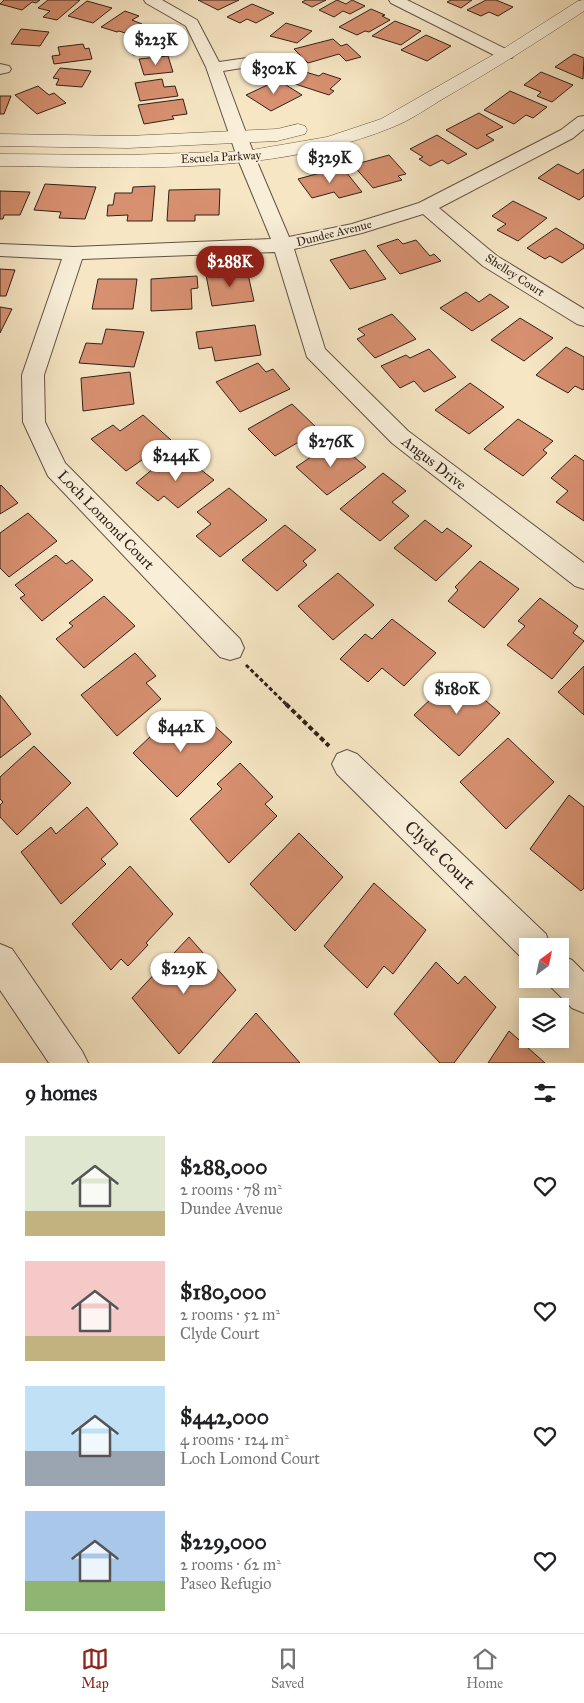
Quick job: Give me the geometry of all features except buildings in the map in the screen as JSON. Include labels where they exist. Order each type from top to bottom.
[{"type":"street","name":"Angus Drive","points":[[151,0],[192,23],[214,67],[246,157],[283,245],[316,352],[400,437],[584,578]]},
{"type":"street","points":[[396,0],[506,54]]},
{"type":"street","name":"Escuela Parkway","points":[[0,160],[126,161],[246,157],[331,142],[388,123],[506,54],[584,4]]},
{"type":"street","points":[[472,55],[505,36]]},
{"type":"street","points":[[214,67],[254,62]]},
{"type":"street","points":[[341,120],[366,112]]},
{"type":"street","name":"Dundee Avenue","points":[[0,250],[74,254],[283,245],[355,229],[426,208],[567,134],[584,121]]},
{"type":"street","name":"Escuela Parkway","points":[[0,140],[128,142],[277,135],[313,127]]},
{"type":"street","points":[[567,134],[584,143]]},
{"type":"street","name":"Shelley Court","points":[[426,208],[490,261],[584,319]]},
{"type":"street","name":"Loch Lomond Court","points":[[74,254],[33,376],[34,422],[56,469],[230,648]]},
{"type":"street","name":"Clyde Court","points":[[347,764],[526,938]]},
{"type":"street","points":[[0,961],[70,1063]]},
{"type":"street","points":[[569,981],[584,996]]},
{"type":"path","points":[[230,648],[347,764]]}]
